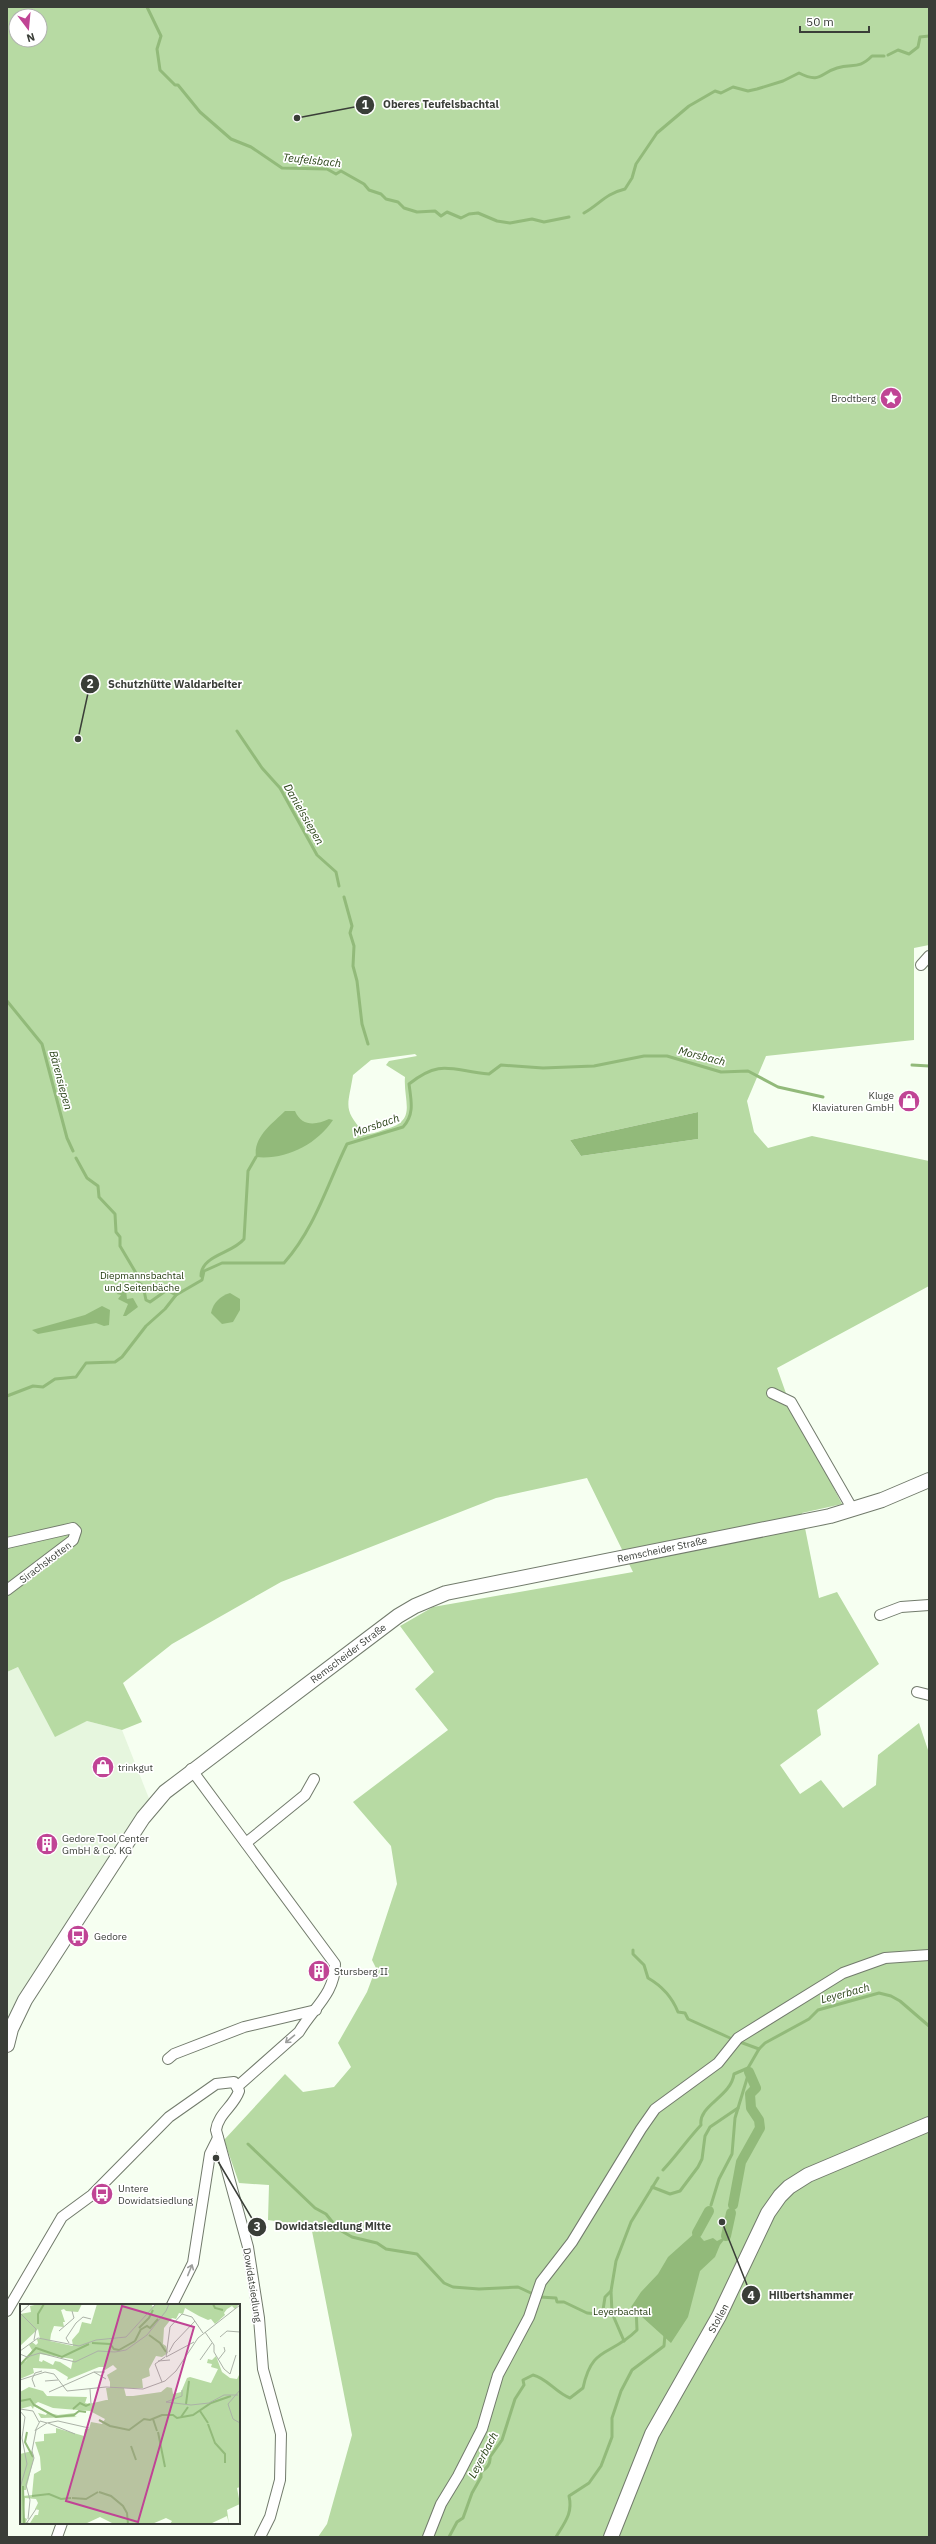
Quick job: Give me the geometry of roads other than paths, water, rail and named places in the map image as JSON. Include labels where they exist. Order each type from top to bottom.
[{"type":"main road","name":"Remscheider Straße","points":[[7,2045],[11,2029],[25,2000],[143,1818],[165,1792],[191,1770],[398,1616],[428,1600],[464,1589],[853,1510],[929,1480]]},
{"type":"main road","name":"Stollen","points":[[611,2537],[652,2434],[719,2316],[776,2202],[789,2187],[799,2180],[929,2124]]},
{"type":"street","points":[[921,965],[929,956]]},
{"type":"street","points":[[772,1393],[791,1402],[853,1510]]},
{"type":"street","name":"Sirachskotten","points":[[7,1544],[73,1528],[76,1531],[73,1540],[7,1590]]},
{"type":"street","points":[[880,1615],[901,1607],[929,1605]]},
{"type":"street","points":[[917,1692],[929,1695]]},
{"type":"street","points":[[7,2311],[62,2217],[92,2195],[169,2117],[187,2103],[216,2084],[234,2082],[238,2086],[299,2032],[331,1987],[335,1964],[191,1770]]},
{"type":"street","points":[[246,1843],[305,1795],[314,1779]]},
{"type":"street","points":[[428,2537],[440,2504],[458,2476],[482,2429],[498,2375],[529,2317],[541,2282],[572,2242],[640,2129],[655,2109],[718,2063],[738,2038],[844,1973],[885,1958],[929,1956]]},
{"type":"street","points":[[168,2059],[174,2054],[244,2027],[316,2010]]},
{"type":"street","name":"Dowidatsiedlung","points":[[238,2086],[237,2097],[217,2124],[218,2138],[248,2247],[258,2311],[263,2369],[281,2434],[280,2480],[270,2517],[260,2537]]},
{"type":"street","points":[[172,2304],[192,2263],[210,2154],[218,2138]]},
{"type":"street","points":[[57,2537],[62,2524]]},
{"type":"waterway","name":"Teufelsbach","points":[[147,7],[161,36],[157,49],[160,70],[175,85],[178,85],[200,112],[231,139],[251,147],[282,168],[327,169],[336,174],[341,171],[364,184],[369,190],[381,194],[386,199],[398,202],[404,208],[417,212],[435,211],[441,216],[447,212],[461,218],[469,214],[478,213],[497,221],[510,223],[532,219],[544,222],[569,217]]},
{"type":"waterway","points":[[888,55],[898,50],[909,54],[918,47],[920,37],[929,36]]},
{"type":"waterway","points":[[584,213],[613,193],[625,189],[632,178],[636,164],[657,133],[689,106],[715,91],[721,93],[733,87],[748,91],[783,81],[799,73],[816,78],[837,68],[859,65],[872,56],[884,56]]},
{"type":"waterway","name":"Danielssiepen","points":[[237,731],[262,768],[280,788],[317,855],[336,872],[339,886]]},
{"type":"waterway","name":"Danielssiepen","points":[[344,897],[352,926],[350,933],[354,946],[353,966],[357,981],[362,1024],[368,1044]]},
{"type":"waterway","name":"Bärensiepen","points":[[7,1001],[42,1044],[67,1138],[73,1151]]},
{"type":"waterway","name":"Morsbach","points":[[7,1396],[33,1386],[43,1387],[55,1379],[76,1377],[86,1363],[115,1362],[122,1357],[146,1326],[165,1309],[176,1295],[202,1280],[204,1271],[222,1263],[284,1263],[295,1250],[320,1206],[347,1144],[403,1127],[411,1112],[409,1084],[430,1071],[447,1068],[489,1074],[501,1065],[543,1068],[594,1066],[644,1056],[667,1056],[721,1072],[748,1071],[778,1087],[823,1097]]},
{"type":"waterway","name":"Morsbach","points":[[912,1065],[929,1066]]},
{"type":"waterway","points":[[201,1276],[202,1269],[206,1263],[239,1244],[244,1239],[248,1171],[256,1157]]},
{"type":"waterway","name":"Bärensiepen","points":[[76,1158],[87,1178],[98,1186],[99,1197],[115,1214],[116,1232],[120,1237],[120,1246],[136,1273],[138,1282],[143,1286],[146,1300],[150,1302],[167,1290],[176,1295]]},
{"type":"waterway","points":[[633,1950],[633,1954],[644,1965],[648,1978],[666,1992],[673,2001],[678,2012],[685,2013],[688,2019],[730,2038]]},
{"type":"waterway","name":"Leyerbach","points":[[663,2170],[701,2125],[701,2118],[704,2112],[727,2089],[732,2082],[734,2074],[748,2068],[759,2049],[765,2043],[809,2019],[818,2010],[879,1993],[891,1996],[900,2001],[929,2026]]},
{"type":"waterway","points":[[740,2042],[759,2049]]},
{"type":"waterway","points":[[711,2205],[719,2179],[732,2154],[735,2118],[749,2072],[748,2068]]},
{"type":"waterway","points":[[733,2205],[741,2162],[760,2128],[759,2120],[751,2108],[750,2094],[756,2088],[749,2072]]},
{"type":"waterway","points":[[652,2187],[670,2194],[680,2191],[698,2167],[702,2159],[705,2136],[710,2127],[738,2108]]},
{"type":"waterway","points":[[248,2144],[315,2208],[326,2214],[338,2229],[352,2237],[377,2243],[386,2249],[417,2254],[444,2283],[453,2287],[479,2289],[518,2287],[533,2294]]},
{"type":"waterway","name":"Leyerbach","points":[[624,2341],[612,2313],[611,2291],[616,2261],[631,2222],[658,2178]]},
{"type":"waterway","points":[[697,2233],[709,2211]]},
{"type":"waterway","points":[[726,2236],[731,2213]]},
{"type":"waterway","points":[[540,2297],[556,2298],[557,2302],[564,2302],[587,2313],[597,2314],[603,2310],[605,2297],[611,2291]]},
{"type":"waterway","name":"Leyerbach","points":[[449,2537],[457,2522],[463,2518],[472,2493],[481,2477],[481,2472],[488,2466],[490,2457],[502,2440],[515,2399],[524,2385],[523,2380],[533,2375],[543,2379],[560,2393],[570,2398],[583,2388],[591,2365],[597,2358],[637,2330],[636,2307]]},
{"type":"waterway","points":[[556,2537],[569,2512],[569,2496],[589,2483],[601,2466],[612,2437],[612,2418],[621,2391],[632,2370],[664,2346],[665,2334]]},
{"type":"place","name":"Oberes Teufelsbachtal","points":[[297,118]]},
{"type":"place","name":"Brodtberg","points":[[891,398]]},
{"type":"place","name":"Schutzhütte Waldarbeiter","points":[[78,739]]},
{"type":"place","name":"Kluge Klaviaturen GmbH","points":[[909,1101]]},
{"type":"place","name":"trinkgut","points":[[103,1767]]},
{"type":"place","name":"Gedore Tool Center GmbH & Co. KG","points":[[47,1844]]},
{"type":"place","name":"Gedore","points":[[78,1936]]},
{"type":"place","name":"Stursberg II","points":[[319,1971]]},
{"type":"place","name":"Dowidatsiedlung Mitte","points":[[216,2158]]},
{"type":"place","name":"Untere Dowidatsiedlung","points":[[102,2194]]},
{"type":"place","name":"Hilbertshammer","points":[[722,2222]]},
{"type":"park label","name":"Diepmannsbachtal und Seitenbäche","points":[[142,1280]]},
{"type":"park label","name":"Leyerbachtal","points":[[622,2311]]}]
